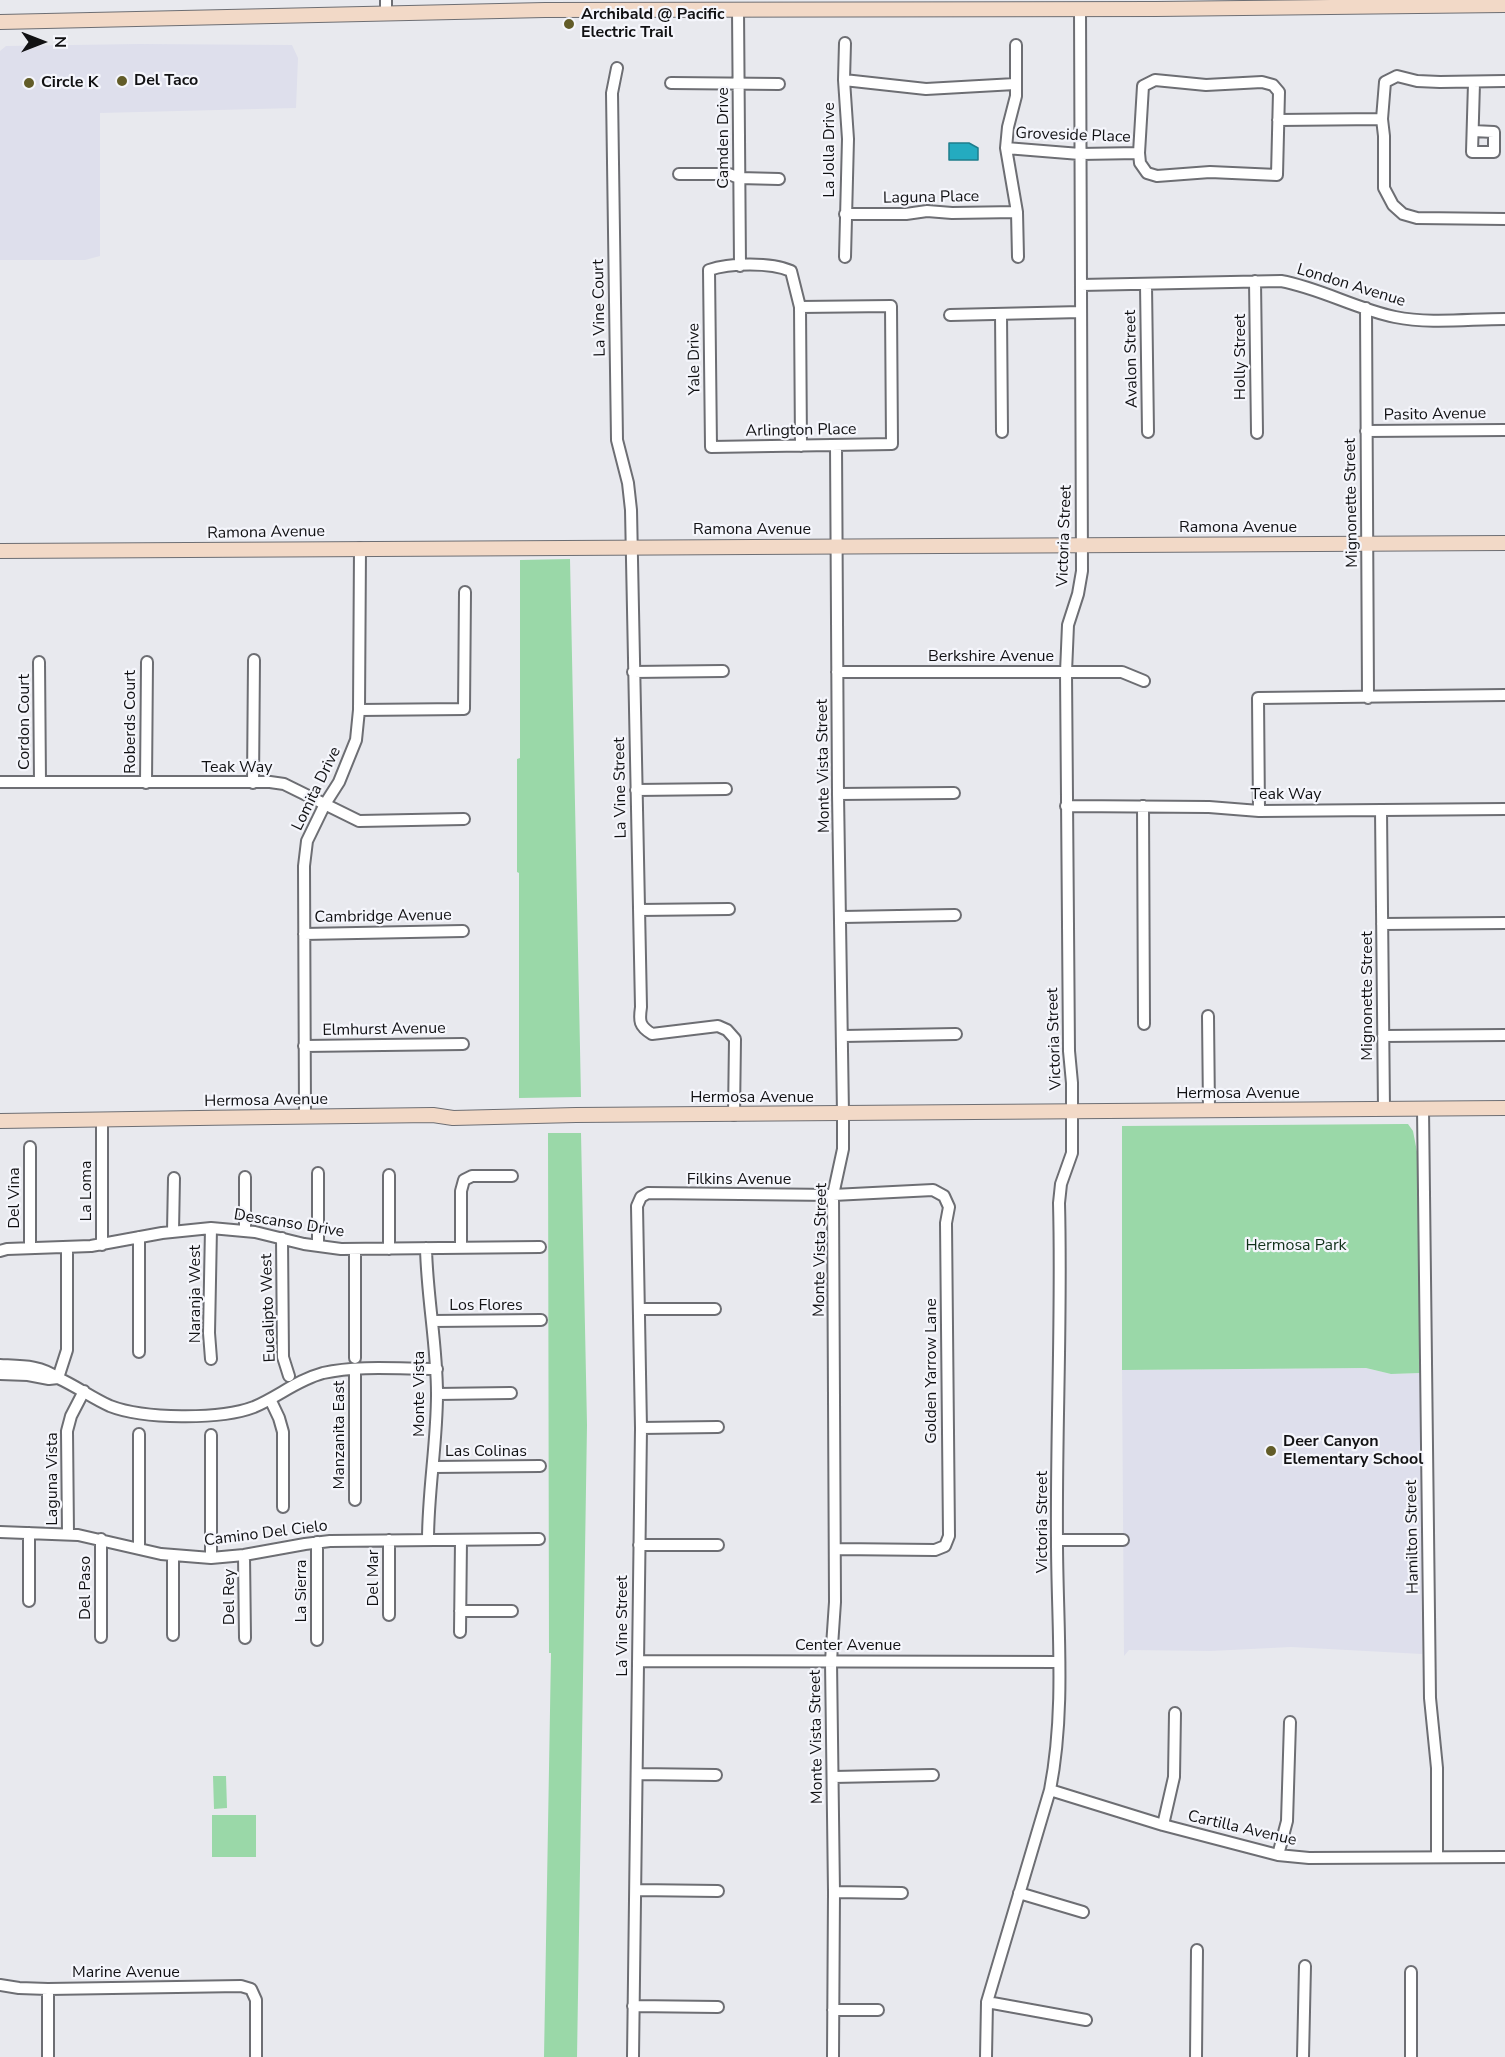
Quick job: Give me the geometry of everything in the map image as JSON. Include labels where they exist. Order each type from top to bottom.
[{"type":"street","points":[[0,21],[386,6],[569,9],[869,5],[1080,9],[1135,5],[1505,5]]},
{"type":"street","name":"Camden Drive","points":[[740,6],[740,266]]},
{"type":"street","name":"Victoria Street","points":[[986,2057],[987,2002],[1050,1790],[1059,1726],[1057,1540],[1059,1203],[1061,1184],[1072,1153],[1072,1083],[1068,1051],[1066,672],[1068,625],[1078,594],[1082,571],[1080,9]]},
{"type":"street","name":"La Jolla Drive","points":[[845,43],[844,80],[848,139],[845,257]]},
{"type":"street","points":[[1016,45],[1016,96],[1008,127],[1006,148],[1017,212],[1018,257]]},
{"type":"street","name":"La Vine Court","points":[[617,68],[612,93],[617,440],[628,483],[631,547]]},
{"type":"street","points":[[1505,81],[1474,83],[1417,81],[1397,76],[1385,82],[1382,119],[1384,188],[1393,206],[1403,214],[1417,218],[1505,219]]},
{"type":"street","points":[[844,80],[926,89],[1015,84]]},
{"type":"street","points":[[1155,80],[1206,85],[1262,82],[1273,85],[1279,92],[1278,120],[1277,175],[1210,171],[1157,176],[1147,173],[1140,163],[1143,86],[1155,80]]},
{"type":"street","points":[[670,83],[779,84]]},
{"type":"street","points":[[1473,131],[1474,83]]},
{"type":"street","points":[[1278,120],[1382,119]]},
{"type":"street","name":"Groveside Place","points":[[1006,148],[1080,154],[1139,153]]},
{"type":"street","points":[[679,174],[729,174],[739,178],[779,179]]},
{"type":"street","name":"Laguna Place","points":[[845,214],[906,214],[927,211],[1017,212]]},
{"type":"street","name":"Yale Drive","points":[[711,447],[709,270],[724,266],[740,266]]},
{"type":"street","points":[[740,266],[781,267],[791,271],[800,307],[801,446]]},
{"type":"street","name":"Holly Street","points":[[1256,281],[1257,433]]},
{"type":"street","name":"London Avenue","points":[[1081,285],[1281,281],[1300,285],[1393,317],[1413,320],[1505,319]]},
{"type":"street","name":"Avalon Street","points":[[1146,285],[1148,432]]},
{"type":"street","name":"Arlington Place","points":[[711,447],[892,444],[891,306],[800,307]]},
{"type":"street","name":"Mignonette Street","points":[[1366,308],[1368,698]]},
{"type":"street","points":[[950,315],[1081,312]]},
{"type":"street","points":[[1001,314],[1002,432]]},
{"type":"street","name":"Pasito Avenue","points":[[1366,431],[1505,430]]},
{"type":"street","name":"Monte Vista Street","points":[[833,2057],[834,1892],[831,1661],[835,1602],[835,1549],[833,1195],[843,1149],[836,445]]},
{"type":"street","name":"Ramona Avenue","points":[[0,551],[1505,543]]},
{"type":"street","name":"La Vine Street","points":[[631,547],[641,1007],[639,1022],[642,1028],[652,1034],[718,1026],[727,1030],[735,1038],[734,1115]]},
{"type":"street","name":"Lomita Drive","points":[[305,1116],[304,866],[307,841],[349,762],[356,740],[359,710],[360,549]]},
{"type":"street","points":[[359,710],[464,709],[465,592]]},
{"type":"street","points":[[253,783],[254,660]]},
{"type":"street","name":"Cordon Court","points":[[39,662],[40,782]]},
{"type":"street","name":"Roberds Court","points":[[146,783],[147,662]]},
{"type":"street","points":[[633,672],[723,671]]},
{"type":"street","name":"Berkshire Avenue","points":[[837,672],[1122,672],[1144,681]]},
{"type":"street","points":[[1259,811],[1258,698],[1505,695]]},
{"type":"street","name":"Teak Way","points":[[0,782],[284,784],[359,821],[464,819]]},
{"type":"street","points":[[636,790],[726,789]]},
{"type":"street","points":[[838,794],[954,793]]},
{"type":"street","name":"Teak Way","points":[[1066,806],[1209,807],[1259,811],[1505,809]]},
{"type":"street","points":[[1143,806],[1144,1024]]},
{"type":"street","name":"Mignonette Street","points":[[1381,810],[1384,1109]]},
{"type":"street","points":[[639,910],[729,909]]},
{"type":"street","points":[[842,917],[955,915]]},
{"type":"street","points":[[1382,924],[1505,923]]},
{"type":"street","name":"Cambridge Avenue","points":[[304,934],[463,931]]},
{"type":"street","points":[[1208,1017],[1209,1110]]},
{"type":"street","points":[[843,1036],[956,1034]]},
{"type":"street","points":[[1383,1036],[1505,1035]]},
{"type":"street","name":"Elmhurst Avenue","points":[[304,1046],[463,1044]]},
{"type":"street","name":"Hermosa Avenue","points":[[0,1121],[305,1116],[433,1115],[453,1118],[576,1115],[1505,1108]]},
{"type":"street","name":"Hamilton Street","points":[[1423,1109],[1430,1698],[1437,1768],[1437,1857]]},
{"type":"street","name":"La Loma","points":[[102,1120],[102,1245]]},
{"type":"street","name":"Del Vina","points":[[30,1148],[30,1248]]},
{"type":"street","points":[[318,1173],[318,1246]]},
{"type":"street","points":[[389,1175],[389,1249]]},
{"type":"street","points":[[461,1248],[461,1191],[464,1180],[472,1176],[512,1176]]},
{"type":"street","points":[[245,1177],[245,1231]]},
{"type":"street","points":[[173,1231],[174,1178]]},
{"type":"street","name":"Filkins Avenue","points":[[641,1197],[648,1193],[833,1195],[933,1190],[944,1196]]},
{"type":"street","name":"Golden Yarrow Lane","points":[[835,1549],[935,1550],[945,1546],[949,1536],[946,1234],[949,1207],[944,1196]]},
{"type":"street","name":"La Vine Street","points":[[633,2057],[640,1428],[637,1206],[641,1197]]},
{"type":"street","name":"Descanso Drive","points":[[0,1251],[102,1245],[173,1231],[211,1228],[245,1231],[318,1246],[355,1249],[540,1247]]},
{"type":"street","name":"Naranja West","points":[[211,1228],[209,1332],[211,1359]]},
{"type":"street","points":[[139,1237],[139,1352]]},
{"type":"street","name":"Eucalipto West","points":[[282,1238],[283,1357],[289,1376]]},
{"type":"street","points":[[58,1378],[67,1350],[67,1248]]},
{"type":"street","name":"Monte Vista","points":[[426,1248],[437,1394],[436,1434],[428,1502],[428,1540]]},
{"type":"street","points":[[355,1249],[355,1358]]},
{"type":"street","points":[[640,1309],[715,1309]]},
{"type":"street","name":"Los Flores","points":[[432,1321],[541,1320]]},
{"type":"street","points":[[0,1365],[47,1370],[109,1405],[144,1414],[226,1414],[270,1400],[297,1383],[316,1375],[355,1369],[436,1369]]},
{"type":"street","name":"Manzanita East","points":[[355,1369],[355,1500]]},
{"type":"street","points":[[0,1374],[58,1378]]},
{"type":"street","name":"Laguna Vista","points":[[68,1534],[67,1431],[71,1416],[84,1391]]},
{"type":"street","points":[[437,1394],[511,1394]]},
{"type":"street","points":[[270,1400],[283,1432],[283,1507]]},
{"type":"street","points":[[640,1428],[718,1427]]},
{"type":"street","points":[[139,1434],[139,1549]]},
{"type":"street","points":[[211,1436],[211,1558]]},
{"type":"street","name":"Las Colinas","points":[[433,1467],[540,1466]]},
{"type":"street","name":"Camino Del Cielo","points":[[0,1532],[68,1534],[173,1555],[211,1558],[244,1555],[317,1542],[539,1539]]},
{"type":"street","points":[[29,1533],[29,1600]]},
{"type":"street","name":"Del Paso","points":[[101,1539],[101,1637]]},
{"type":"street","name":"Del Mar","points":[[389,1540],[389,1615]]},
{"type":"street","points":[[460,1632],[461,1540]]},
{"type":"street","points":[[1057,1540],[1123,1540]]},
{"type":"street","name":"La Sierra","points":[[317,1542],[317,1640]]},
{"type":"street","points":[[639,1545],[717,1545]]},
{"type":"street","points":[[173,1555],[173,1635]]},
{"type":"street","name":"Del Rey","points":[[244,1555],[245,1638]]},
{"type":"street","points":[[460,1611],[512,1611]]},
{"type":"street","name":"Center Avenue","points":[[638,1661],[1059,1662]]},
{"type":"street","points":[[1163,1825],[1173,1777],[1175,1713]]},
{"type":"street","points":[[1278,1855],[1287,1821],[1290,1722]]},
{"type":"street","points":[[637,1774],[716,1775]]},
{"type":"street","points":[[833,1777],[933,1775]]},
{"type":"street","name":"Cartilla Avenue","points":[[1050,1790],[1163,1825],[1278,1855],[1309,1858],[1505,1857]]},
{"type":"street","points":[[636,1890],[717,1891]]},
{"type":"street","points":[[834,1892],[902,1893]]},
{"type":"street","points":[[1019,1893],[1083,1912]]},
{"type":"street","points":[[1196,2057],[1197,1950]]},
{"type":"street","points":[[1303,2057],[1305,1966]]},
{"type":"street","points":[[1411,1972],[1411,2057]]},
{"type":"street","name":"Marine Avenue","points":[[0,1985],[48,1989],[241,1986],[251,1989],[256,2000],[256,2057]]},
{"type":"street","points":[[48,1989],[48,2057]]},
{"type":"street","points":[[987,2002],[1086,2020]]},
{"type":"street","points":[[633,2006],[718,2007]]},
{"type":"street","points":[[833,2010],[878,2010]]},
{"type":"shaded area","points":[[292,45],[298,58],[296,108],[100,113],[100,256],[85,260],[0,260],[0,51],[6,46]]},
{"type":"shaded area","name":"Deer Canyon Elementary School","points":[[1366,1368],[1391,1374],[1420,1373],[1422,1654],[1291,1647],[1211,1651],[1129,1650],[1124,1656],[1122,1370]]},
{"type":"green space","points":[[570,559],[581,1097],[519,1098],[517,759],[520,758],[520,560]]},
{"type":"green space","name":"Hermosa Park","points":[[1408,1124],[1413,1131],[1418,1157],[1420,1373],[1391,1374],[1366,1368],[1122,1370],[1122,1126]]},
{"type":"green space","points":[[548,1133],[581,1133],[587,1425],[577,2057],[544,2057],[551,1653],[549,1653]]},
{"type":"green space","points":[[213,1776],[226,1776],[227,1808],[214,1809]]},
{"type":"green space","points":[[212,1815],[256,1815],[256,1857],[212,1857]]},
{"type":"water","points":[[949,143],[969,143],[978,148],[978,160],[949,160]]},
{"type":"place","name":"Archibald @ Pacific Electric Trail","points":[[569,24]]},
{"type":"place","name":"Del Taco","points":[[122,81]]},
{"type":"place","name":"Circle K","points":[[29,83]]},
{"type":"place","name":"Deer Canyon Elementary School","points":[[1271,1451]]}]
